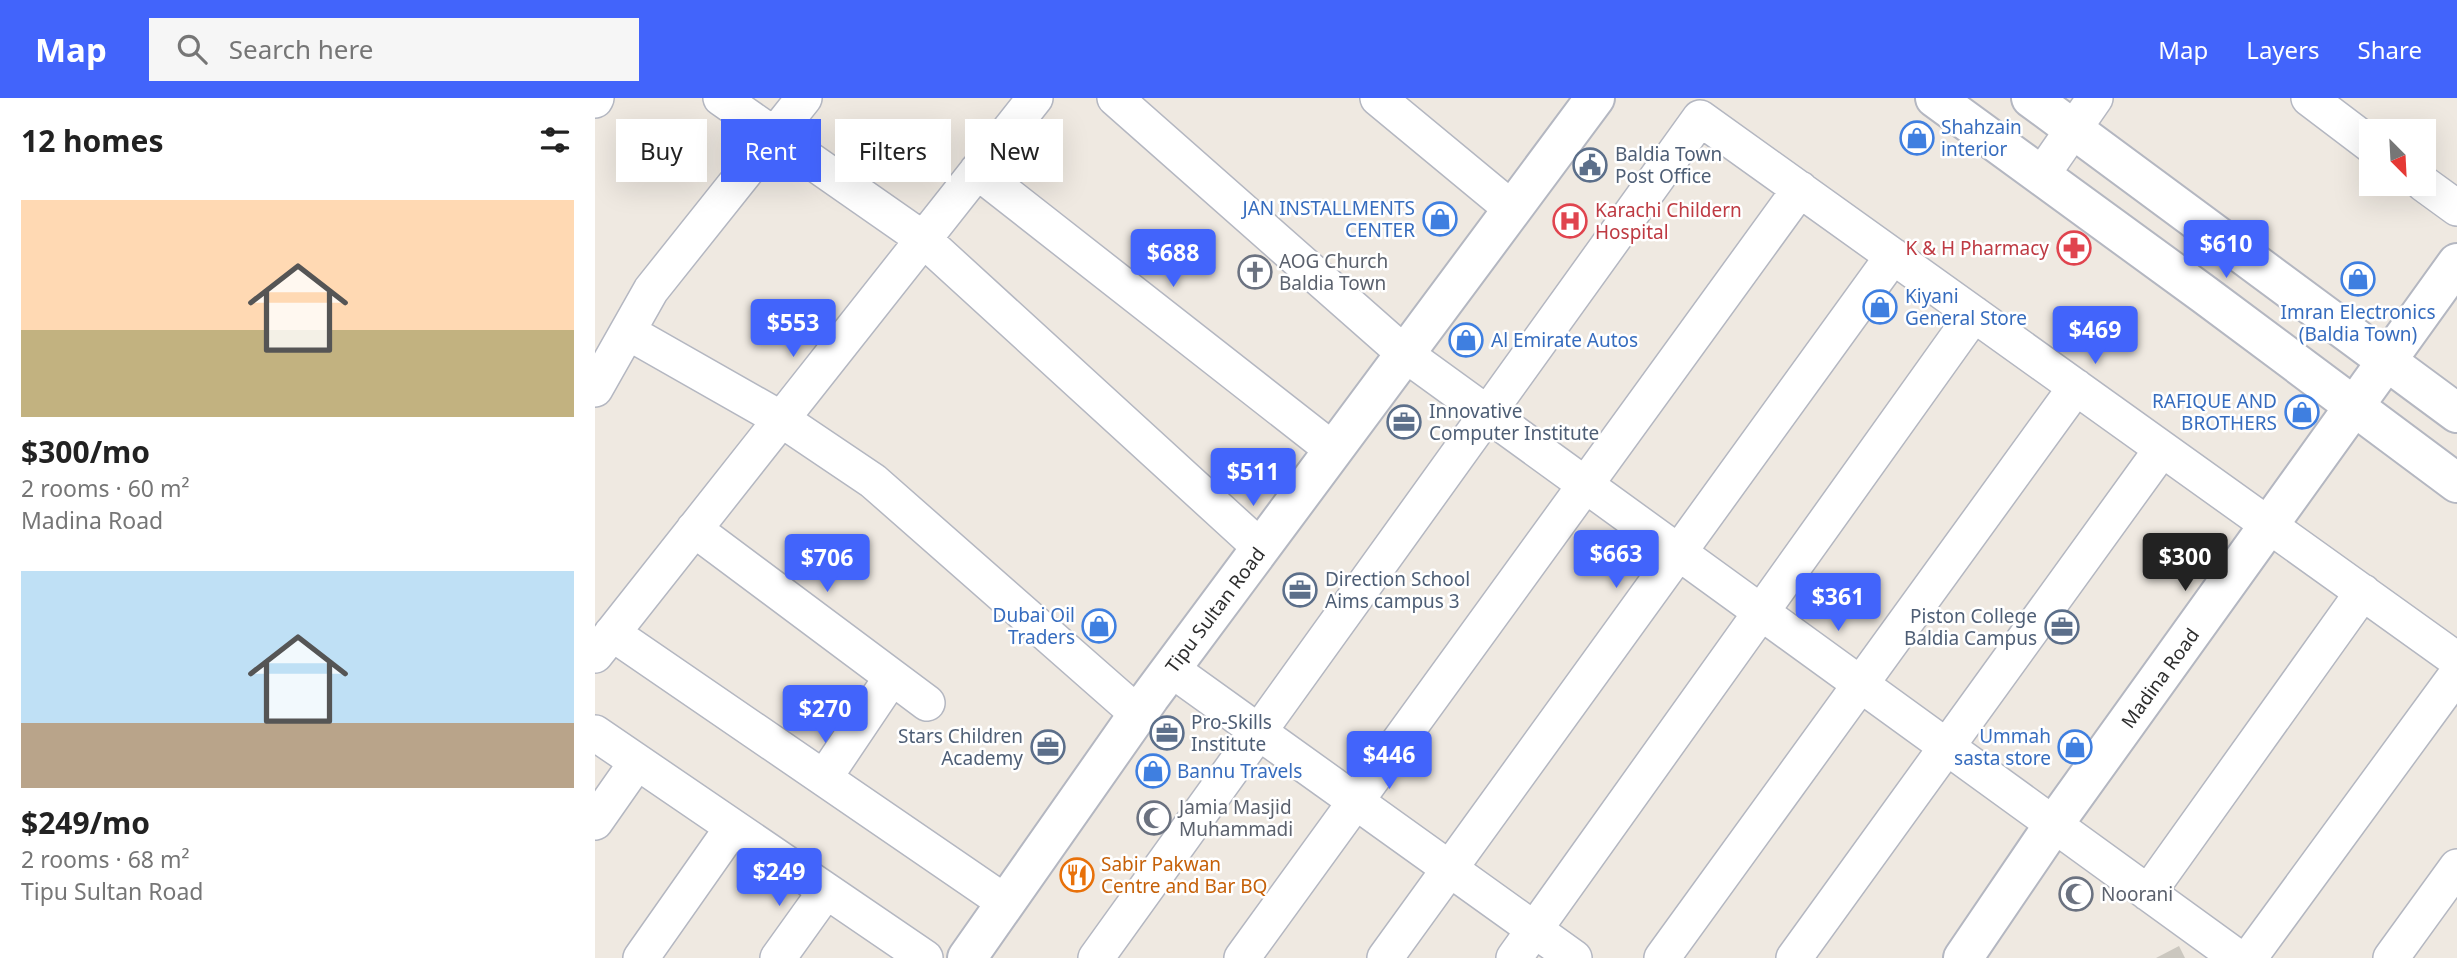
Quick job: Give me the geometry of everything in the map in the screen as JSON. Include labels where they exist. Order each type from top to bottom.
[{"type":"main road","name":"Tipu Sultan Road","points":[[967,958],[1138,714],[1595,98]]},
{"type":"main road","points":[[1935,98],[2457,483]]},
{"type":"main road","points":[[2031,98],[2457,414]]},
{"type":"main road","name":"Madina Road","points":[[1963,958],[2054,824],[2457,262]]},
{"type":"street","points":[[721,98],[752,119]]},
{"type":"street","points":[[787,119],[803,98]]},
{"type":"street","points":[[1018,119],[1035,98]]},
{"type":"street","points":[[1115,98],[1405,354],[2238,958]]},
{"type":"street","points":[[1378,98],[1512,209]]},
{"type":"street","points":[[2041,176],[2095,98]]},
{"type":"street","points":[[2309,98],[2359,136]]},
{"type":"street","points":[[1096,958],[1700,118],[2457,660]]},
{"type":"street","points":[[821,167],[923,239],[1261,548]]},
{"type":"street","points":[[595,389],[651,290],[737,182]]},
{"type":"street","points":[[968,182],[604,644],[824,778],[1006,903]]},
{"type":"street","points":[[991,182],[1333,450]]},
{"type":"street","points":[[1243,958],[1800,189]]},
{"type":"street","points":[[2436,193],[2457,208]]},
{"type":"street","points":[[1385,958],[1893,256]]},
{"type":"street","points":[[1514,958],[1974,314]]},
{"type":"street","points":[[628,332],[781,419],[873,481],[1138,714]]},
{"type":"street","points":[[1662,958],[2076,387]]},
{"type":"street","points":[[1794,958],[2162,449]]},
{"type":"street","points":[[694,529],[927,703]]},
{"type":"street","points":[[2148,893],[2363,592]]},
{"type":"street","points":[[1171,669],[1574,958]]},
{"type":"street","points":[[2249,958],[2457,674]]},
{"type":"street","points":[[824,778],[892,677]]},
{"type":"street","points":[[595,733],[925,958]]},
{"type":"street","points":[[595,822],[638,762]]},
{"type":"street","points":[[641,958],[733,827]]},
{"type":"street","points":[[2391,958],[2457,867]]},
{"type":"street","points":[[778,958],[826,891]]},
{"type":"building","points":[[2179,946],[2185,958],[2156,958]]},
{"type":"place","name":"Shahzain interior","points":[[1917,138]]},
{"type":"place","name":"Baldia Town Post Office","points":[[1590,165]]},
{"type":"place","name":"JAN INSTALLMENTS CENTER","points":[[1440,219]]},
{"type":"place","name":"Karachi Childern Hospital","points":[[1570,221]]},
{"type":"place","name":"K & H Pharmacy","points":[[2074,248]]},
{"type":"place","name":"AOG Church Baldia Town","points":[[1255,272]]},
{"type":"place","name":"Imran Electronics (Baldia Town)","points":[[2358,279]]},
{"type":"place","name":"Kiyani General Store","points":[[1880,307]]},
{"type":"place","name":"Al Emirate Autos","points":[[1466,340]]},
{"type":"place","name":"RAFIQUE AND BROTHERS","points":[[2302,412]]},
{"type":"place","name":"Innovative Computer Institute","points":[[1404,422]]},
{"type":"place","name":"Direction School Aims campus 3","points":[[1300,590]]},
{"type":"place","name":"Dubai Oil Traders","points":[[1099,626]]},
{"type":"place","name":"Piston College Baldia Campus","points":[[2062,627]]},
{"type":"place","name":"Pro-Skills Institute","points":[[1167,733]]},
{"type":"place","name":"Stars Children Academy","points":[[1048,747]]},
{"type":"place","name":"Ummah sasta store","points":[[2075,747]]},
{"type":"place","name":"Bannu Travels","points":[[1153,771]]},
{"type":"place","name":"Jamia Masjid Muhammadi","points":[[1154,818]]},
{"type":"place","name":"Sabir Pakwan Centre and Bar BQ","points":[[1077,875]]},
{"type":"place","name":"Noorani","points":[[2076,894]]}]
